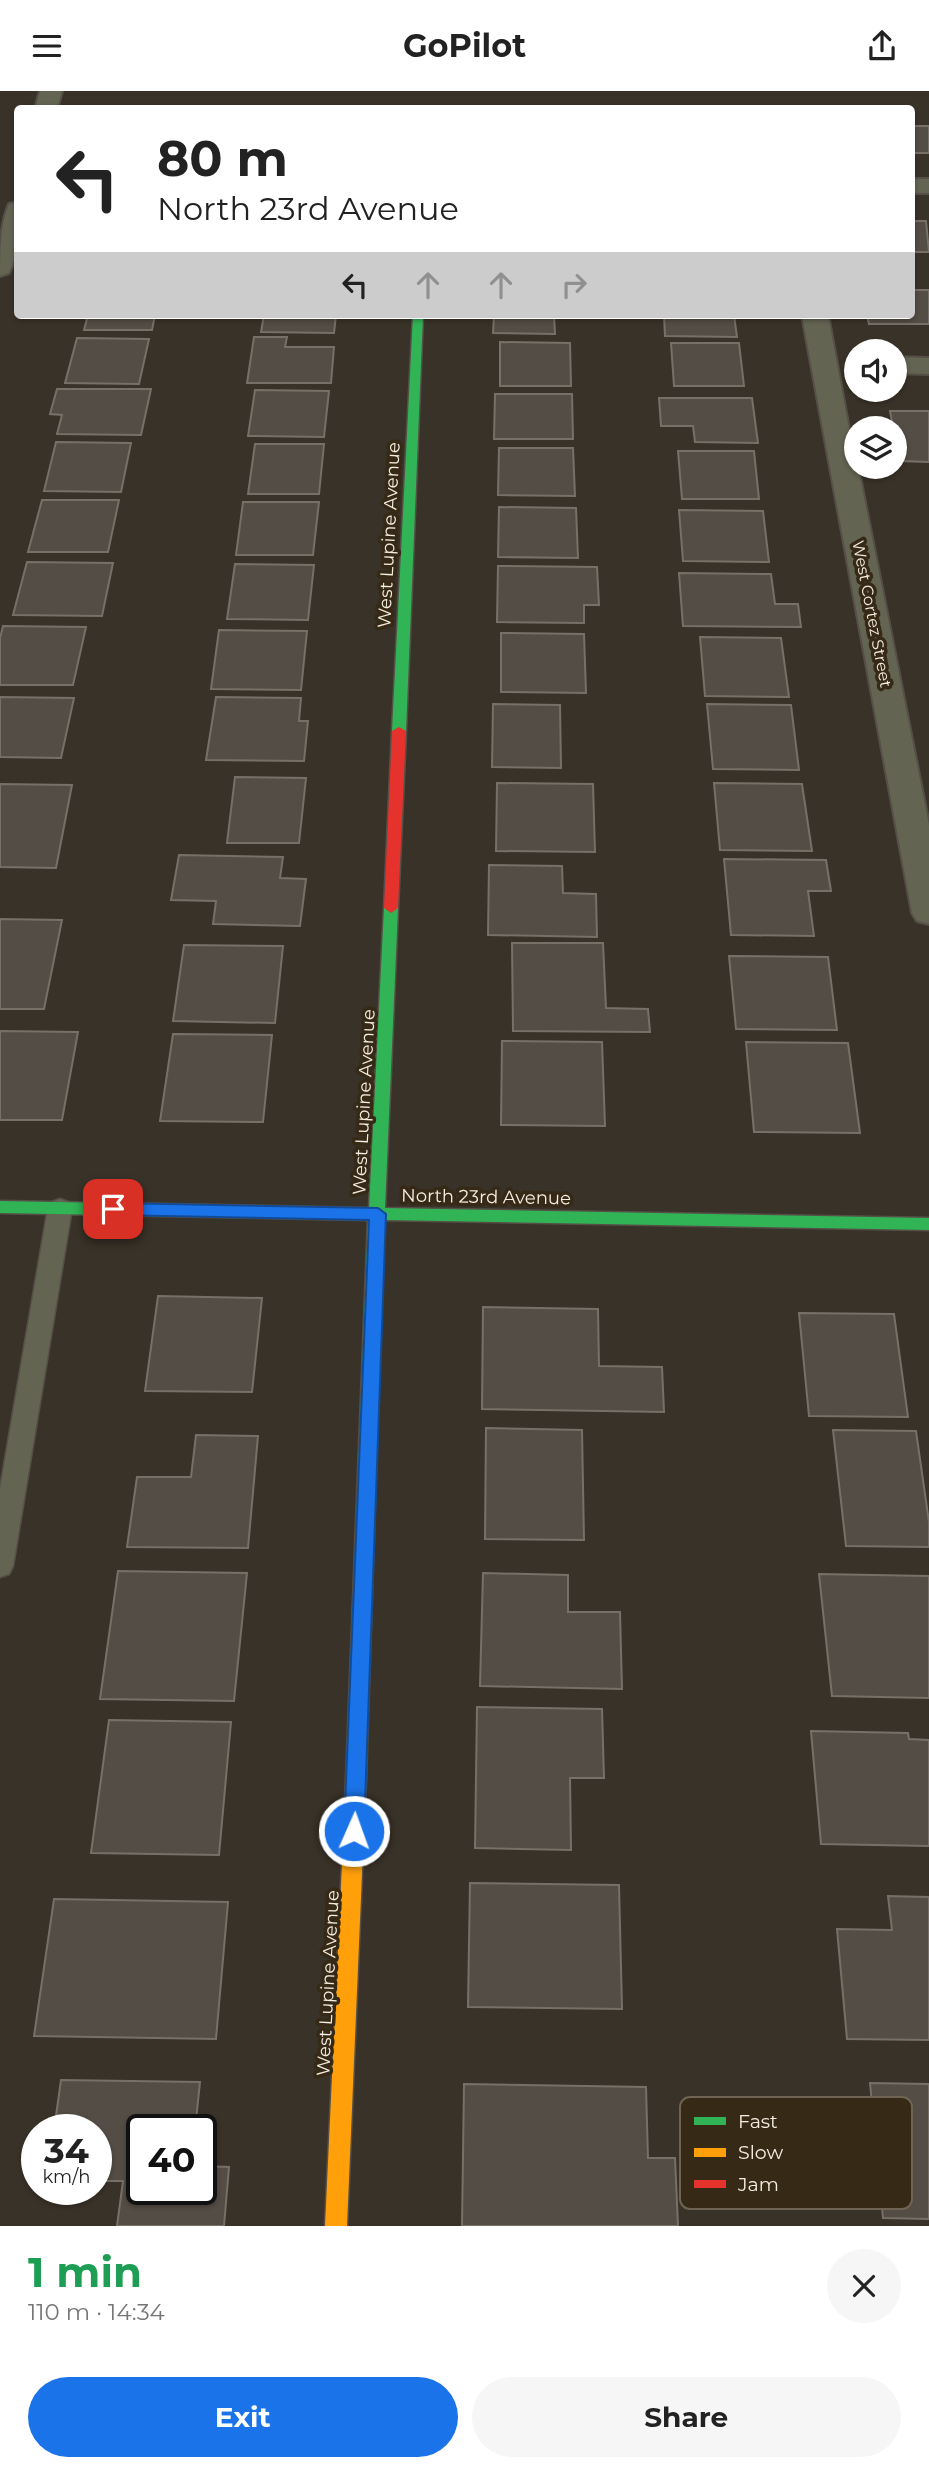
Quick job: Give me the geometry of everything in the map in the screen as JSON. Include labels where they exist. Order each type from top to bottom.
[{"type":"street","points":[[0,268],[14,222]]},
{"type":"street","name":"West Lupine Avenue","points":[[336,2226],[418,319]]},
{"type":"street","name":"West Cortez Street","points":[[817,319],[835,365],[929,912]]},
{"type":"street","points":[[907,365],[929,366]]},
{"type":"street","name":"North 23rd Avenue","points":[[0,1207],[929,1224]]},
{"type":"lane","points":[[0,1566],[60,1208]]},
{"type":"building","points":[[915,126],[929,126],[929,153],[915,153]]},
{"type":"building","points":[[915,221],[926,221],[929,252],[915,252]]},
{"type":"building","points":[[915,290],[929,290],[929,324],[869,324],[868,319],[915,319]]},
{"type":"building","points":[[87,319],[154,319],[152,330],[84,330]]},
{"type":"building","points":[[263,319],[336,319],[334,333],[261,332]]},
{"type":"building","points":[[494,319],[554,319],[555,334],[493,333]]},
{"type":"building","points":[[664,319],[735,319],[737,337],[665,336]]},
{"type":"building","points":[[254,337],[287,337],[285,347],[334,347],[331,383],[247,383]]},
{"type":"building","points":[[77,338],[149,339],[139,384],[65,383]]},
{"type":"building","points":[[500,342],[570,343],[571,386],[500,386]]},
{"type":"building","points":[[671,343],[739,343],[744,386],[674,386]]},
{"type":"building","points":[[57,389],[151,389],[141,435],[57,434],[62,415],[50,414]]},
{"type":"building","points":[[255,390],[329,391],[324,437],[248,436]]},
{"type":"building","points":[[495,394],[572,394],[573,439],[494,439]]},
{"type":"building","points":[[659,398],[752,398],[758,443],[695,442],[693,426],[661,426]]},
{"type":"building","points":[[890,411],[929,411],[929,462],[907,461],[907,416],[891,416]]},
{"type":"building","points":[[56,442],[131,443],[121,492],[44,491]]},
{"type":"building","points":[[255,444],[324,444],[319,494],[248,494]]},
{"type":"building","points":[[499,448],[573,448],[575,496],[498,495]]},
{"type":"building","points":[[678,451],[754,451],[759,499],[682,499]]},
{"type":"building","points":[[42,500],[119,500],[108,552],[28,552]]},
{"type":"building","points":[[243,502],[319,502],[313,555],[236,555]]},
{"type":"building","points":[[499,507],[576,508],[578,558],[498,557]]},
{"type":"building","points":[[679,510],[763,511],[769,562],[683,561]]},
{"type":"building","points":[[27,562],[113,563],[102,616],[13,615]]},
{"type":"building","points":[[235,564],[314,565],[308,620],[227,619]]},
{"type":"building","points":[[498,566],[597,567],[599,605],[584,605],[584,623],[497,622]]},
{"type":"building","points":[[679,573],[771,574],[775,604],[798,604],[801,627],[683,626]]},
{"type":"building","points":[[3,626],[86,627],[73,685],[0,685],[0,638]]},
{"type":"building","points":[[219,630],[307,631],[301,690],[211,689]]},
{"type":"building","points":[[501,633],[584,634],[586,693],[501,692]]},
{"type":"building","points":[[700,637],[781,638],[789,697],[705,696]]},
{"type":"building","points":[[0,697],[74,698],[61,758],[0,757]]},
{"type":"building","points":[[216,697],[301,698],[299,721],[308,721],[304,761],[206,760]]},
{"type":"building","points":[[493,704],[560,705],[561,768],[492,767]]},
{"type":"building","points":[[707,704],[791,705],[799,770],[713,769]]},
{"type":"building","points":[[235,777],[306,778],[299,843],[227,843]]},
{"type":"building","points":[[497,783],[593,784],[595,852],[496,851]]},
{"type":"building","points":[[714,783],[802,784],[812,851],[720,850]]},
{"type":"building","points":[[0,784],[72,785],[56,868],[0,867]]},
{"type":"building","points":[[179,855],[283,857],[280,878],[306,879],[300,926],[213,924],[216,901],[171,900]]},
{"type":"building","points":[[724,859],[826,860],[831,891],[808,891],[814,936],[731,935]]},
{"type":"building","points":[[489,865],[562,866],[563,893],[596,894],[597,937],[488,935]]},
{"type":"building","points":[[0,919],[62,920],[44,1009],[0,1009]]},
{"type":"building","points":[[512,943],[603,943],[606,1008],[648,1009],[650,1032],[513,1031]]},
{"type":"building","points":[[184,945],[283,946],[275,1023],[173,1021]]},
{"type":"building","points":[[729,956],[828,957],[837,1030],[736,1029]]},
{"type":"building","points":[[0,1031],[78,1032],[62,1120],[0,1120]]},
{"type":"building","points":[[173,1034],[272,1035],[263,1122],[160,1121]]},
{"type":"building","points":[[502,1041],[602,1042],[605,1126],[501,1125]]},
{"type":"building","points":[[746,1042],[848,1043],[860,1133],[754,1132]]},
{"type":"building","points":[[158,1296],[262,1298],[252,1392],[145,1391]]},
{"type":"building","points":[[483,1307],[598,1309],[599,1366],[662,1367],[664,1412],[482,1409]]},
{"type":"building","points":[[799,1313],[894,1314],[908,1417],[809,1416]]},
{"type":"building","points":[[486,1428],[582,1430],[584,1540],[485,1539]]},
{"type":"building","points":[[833,1430],[916,1431],[929,1522],[929,1547],[846,1546]]},
{"type":"building","points":[[196,1435],[258,1436],[248,1548],[127,1547],[137,1477],[191,1477]]},
{"type":"building","points":[[118,1571],[247,1573],[234,1701],[100,1699]]},
{"type":"building","points":[[483,1573],[568,1575],[568,1612],[620,1612],[622,1689],[480,1686]]},
{"type":"building","points":[[819,1574],[929,1576],[929,1698],[832,1696]]},
{"type":"building","points":[[477,1707],[602,1709],[604,1778],[570,1778],[571,1850],[475,1848]]},
{"type":"building","points":[[109,1720],[231,1722],[219,1855],[91,1853]]},
{"type":"building","points":[[811,1731],[908,1733],[909,1739],[929,1740],[929,1846],[821,1844]]},
{"type":"building","points":[[470,1883],[619,1885],[622,2009],[468,2007]]},
{"type":"building","points":[[888,1896],[929,1897],[929,2040],[847,2039],[837,1929],[892,1930]]},
{"type":"building","points":[[54,1899],[228,1902],[216,2039],[34,2036]]},
{"type":"building","points":[[61,2080],[200,2082],[197,2114],[126,2114],[126,2205],[217,2205],[217,2167],[229,2167],[224,2226],[117,2226],[123,2181],[112,2181],[112,2114],[56,2114]]},
{"type":"building","points":[[870,2083],[929,2084],[929,2219],[883,2218],[882,2209],[912,2209],[912,2097],[871,2097]]},
{"type":"building","points":[[464,2084],[646,2087],[648,2158],[675,2158],[678,2226],[462,2226]]},
{"type":"traffic: fast","points":[[399,731],[418,319]]},
{"type":"traffic: fast","points":[[356,1779],[374,1272],[391,908]]},
{"type":"traffic: fast","points":[[0,1207],[929,1224]]},
{"type":"traffic: slow","points":[[336,2226],[356,1779]]},
{"type":"traffic: jam","points":[[391,908],[399,731]]},
{"type":"route","points":[[113,1209],[378,1214],[354,1831]]}]
